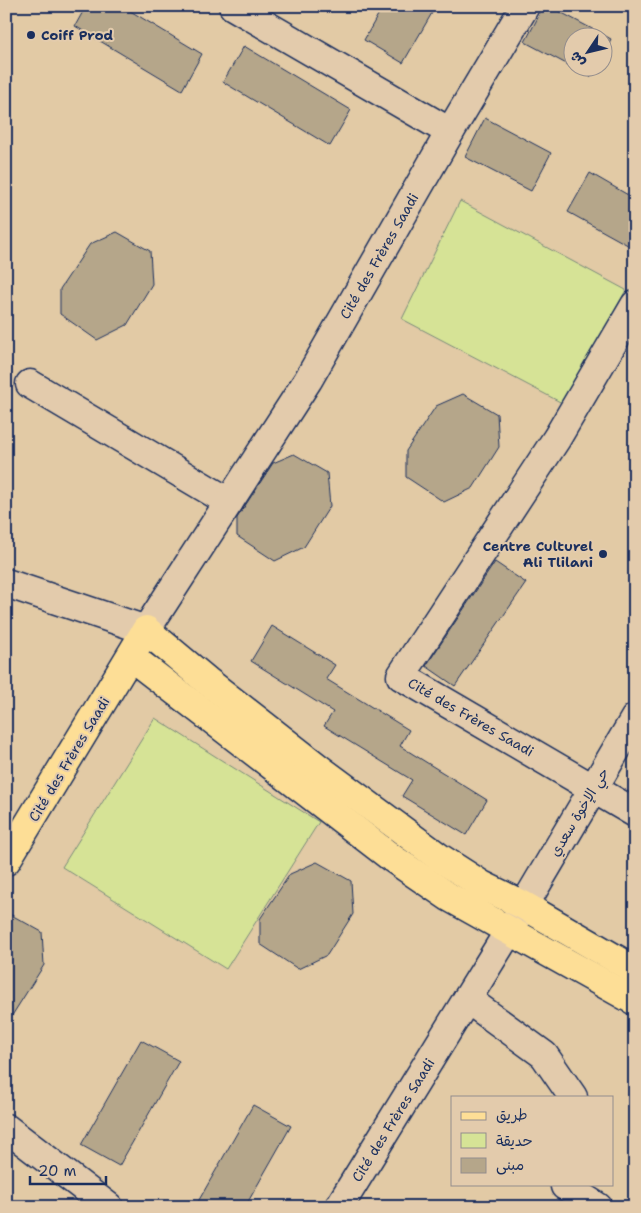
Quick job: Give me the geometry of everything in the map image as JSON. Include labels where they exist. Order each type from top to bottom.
[{"type":"main road","name":"Cité des Frères Saadi","points":[[6,861],[146,630]]},
{"type":"main road","points":[[146,630],[207,681],[321,770],[418,842],[482,884],[523,904],[635,970]]},
{"type":"main road","points":[[131,656],[392,858],[449,897],[635,1001]]},
{"type":"street","points":[[233,6],[450,132]]},
{"type":"street","name":"Cité des Frères Saadi","points":[[146,630],[308,380],[524,6]]},
{"type":"street","name":"Cité des Frères Saadi","points":[[635,305],[558,438],[401,676],[635,813]]},
{"type":"street","points":[[30,384],[229,502]]},
{"type":"street","points":[[6,583],[146,630]]},
{"type":"street","name":"حي الإخوة سعدي","points":[[523,904],[635,718]]},
{"type":"street","name":"Cité des Frères Saadi","points":[[339,1207],[509,931],[523,904]]},
{"type":"street","points":[[467,999],[544,1055],[572,1096]]},
{"type":"street","points":[[6,1128],[109,1207]]},
{"type":"street","points":[[565,1186],[598,1207]]},
{"type":"green space","points":[[460,201],[626,290],[564,404],[402,319]]},
{"type":"green space","points":[[155,718],[319,822],[226,969],[62,867]]},
{"type":"building","points":[[86,6],[122,6],[202,54],[182,90],[75,26]]},
{"type":"building","points":[[383,6],[436,6],[403,63],[364,40]]},
{"type":"building","points":[[544,6],[549,6],[590,28],[564,28],[564,63],[525,42]]},
{"type":"building","points":[[244,46],[351,110],[330,146],[223,82]]},
{"type":"building","points":[[485,118],[551,153],[531,191],[465,157]]},
{"type":"building","points":[[590,173],[635,199],[635,249],[568,212]]},
{"type":"building","points":[[117,232],[150,251],[152,284],[127,325],[97,340],[60,314],[60,289],[90,244]]},
{"type":"building","points":[[463,394],[497,414],[499,447],[473,488],[444,502],[406,477],[406,451],[436,406]]},
{"type":"building","points":[[294,454],[327,473],[330,506],[304,547],[275,561],[237,536],[237,518],[273,463]]},
{"type":"building","points":[[495,562],[526,583],[455,686],[426,666]]},
{"type":"building","points":[[272,626],[335,665],[326,679],[409,730],[400,746],[487,800],[466,835],[402,796],[412,780],[324,726],[333,712],[251,661]]},
{"type":"building","points":[[317,862],[351,881],[353,914],[327,955],[298,969],[260,944],[260,919],[290,874]]},
{"type":"building","points":[[6,912],[42,932],[44,965],[6,1025]]},
{"type":"building","points":[[141,1040],[179,1061],[119,1166],[81,1145]]},
{"type":"building","points":[[253,1105],[291,1126],[245,1207],[195,1207]]},
{"type":"place","name":"Coiff Prod","points":[[31,35]]},
{"type":"place","name":"Centre Culturel Ali Tlilani","points":[[603,554]]}]
